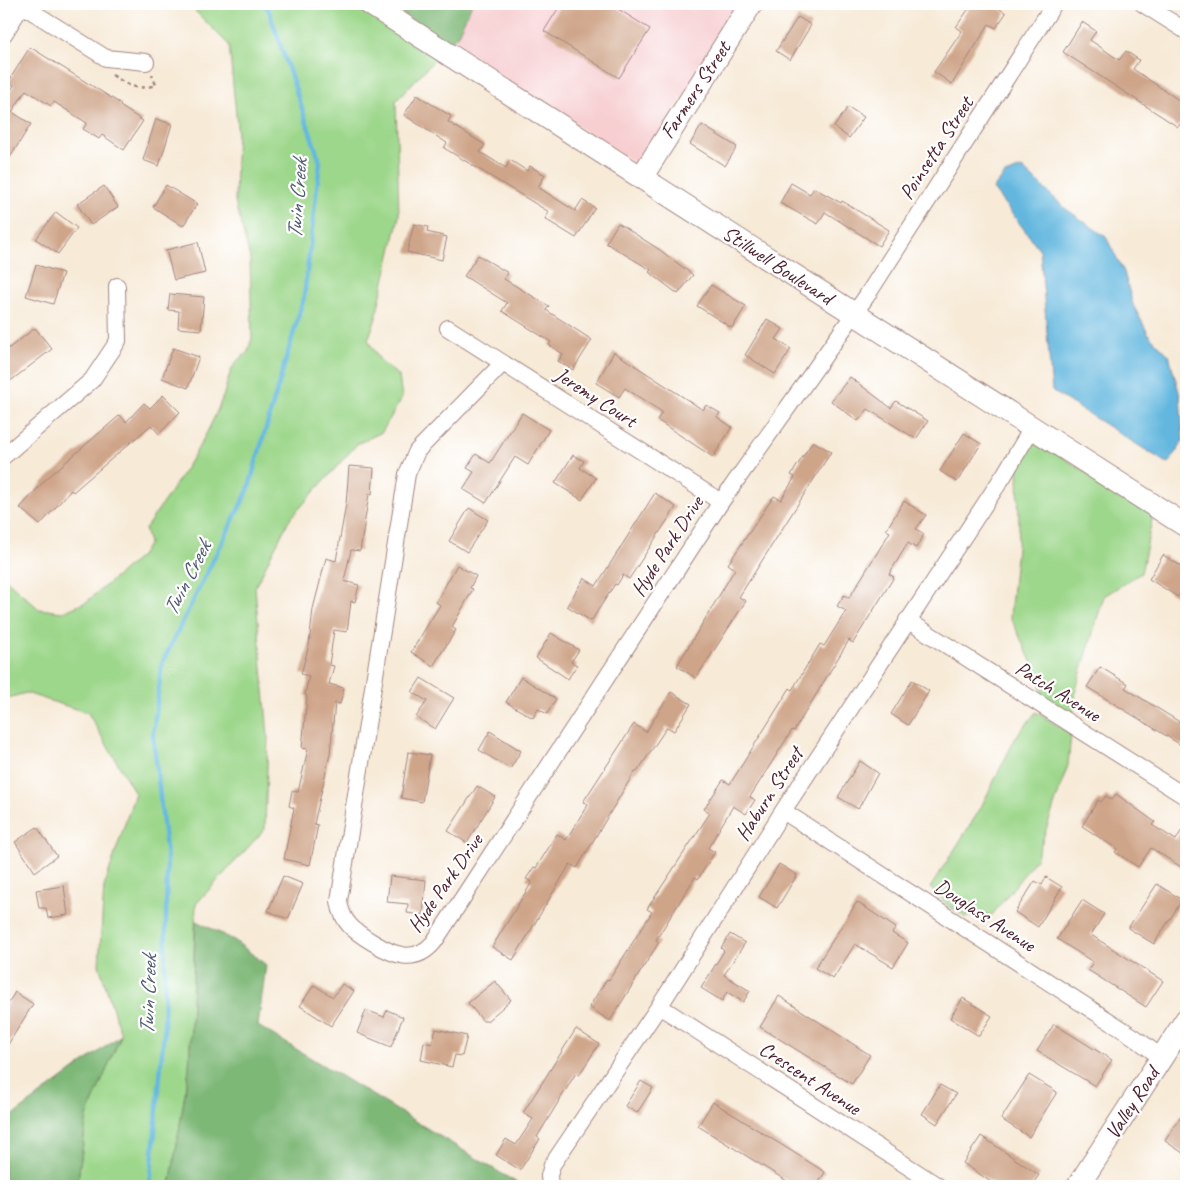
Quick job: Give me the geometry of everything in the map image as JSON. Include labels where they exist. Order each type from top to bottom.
[{"type":"street","points":[[4,34],[21,4],[106,58],[146,62]]},
{"type":"street","name":"Stillwell Boulevard","points":[[370,4],[1186,526]]},
{"type":"street","name":"Farmers Street","points":[[641,178],[751,4]]},
{"type":"street","name":"Poinsetta Street","points":[[853,314],[1054,4]]},
{"type":"street","points":[[1143,4],[1186,32]]},
{"type":"street","points":[[4,456],[92,380],[118,342],[117,286]]},
{"type":"street","name":"Hyde Park Drive","points":[[503,362],[417,451],[407,474],[339,901],[340,912],[352,930],[398,956],[420,954],[430,947],[721,502],[853,314]]},
{"type":"street","name":"Jeremy Court","points":[[448,328],[721,502]]},
{"type":"street","name":"Haburn Street","points":[[550,1186],[549,1176],[552,1165],[659,1006],[783,811],[1004,476],[1032,428]]},
{"type":"street","name":"Patch Avenue","points":[[908,620],[1186,798]]},
{"type":"street","name":"Douglass Avenue","points":[[783,811],[1134,1037],[1162,1058]]},
{"type":"street","name":"Crescent Avenue","points":[[659,1006],[938,1186]]},
{"type":"street","name":"Valley Road","points":[[1078,1186],[1186,1020]]},
{"type":"shaded area","points":[[472,4],[742,4],[639,166],[449,44],[457,36]]},
{"type":"green space","points":[[188,4],[354,4],[437,57],[396,101],[399,216],[375,321],[368,340],[381,362],[399,376],[402,398],[382,432],[357,444],[289,520],[255,587],[268,736],[265,829],[196,904],[189,1069],[170,1186],[77,1186],[87,1116],[121,1035],[99,965],[104,887],[135,793],[88,713],[26,693],[4,699],[4,578],[39,609],[63,612],[86,602],[141,556],[149,543],[145,529],[187,466],[206,433],[215,416],[230,373],[236,362],[247,354],[252,338],[250,258],[235,202],[237,124],[229,45]]},
{"type":"green space","points":[[387,4],[472,4],[457,36],[449,44]]},
{"type":"green space","points":[[1034,439],[1153,515],[1141,573],[1104,596],[1076,689],[1073,715],[1043,696],[1037,674],[1010,616],[1019,528],[1018,466]]},
{"type":"green space","points":[[1036,712],[1071,734],[1068,765],[1036,859],[992,915],[965,917],[947,905],[930,888],[979,811],[1016,737]]},
{"type":"green space","points":[[196,921],[234,940],[266,965],[258,1026],[522,1186],[170,1186],[189,1069]]},
{"type":"green space","points":[[121,1035],[87,1116],[77,1186],[4,1186],[4,1122]]},
{"type":"water","points":[[1022,168],[1066,209],[1106,237],[1124,272],[1133,305],[1149,335],[1169,355],[1180,396],[1183,441],[1168,464],[1052,391],[1040,250],[993,189],[1005,174]]},
{"type":"building","points":[[561,4],[610,4],[650,29],[619,78],[544,31]]},
{"type":"building","points":[[972,4],[992,4],[1006,13],[996,28],[989,24],[952,84],[934,72],[962,31],[956,27]]},
{"type":"building","points":[[798,17],[811,25],[790,60],[776,51]]},
{"type":"building","points":[[1082,22],[1096,31],[1090,40],[1119,60],[1126,51],[1139,60],[1133,69],[1186,105],[1186,116],[1178,127],[1063,52]]},
{"type":"building","points":[[30,47],[121,104],[120,106],[143,121],[124,150],[102,135],[99,139],[83,129],[87,123],[54,102],[51,106],[26,90],[12,112],[31,124],[4,167],[4,102],[14,85],[8,82]]},
{"type":"building","points":[[417,95],[451,116],[448,122],[485,145],[480,152],[506,168],[510,160],[527,171],[530,166],[545,175],[538,187],[575,211],[582,200],[595,208],[576,238],[545,219],[549,212],[444,148],[447,143],[404,115]]},
{"type":"building","points":[[848,107],[864,117],[849,138],[834,127]]},
{"type":"building","points":[[156,119],[172,124],[159,166],[143,160]]},
{"type":"building","points":[[702,125],[737,147],[725,166],[690,144]]},
{"type":"building","points":[[791,183],[810,194],[814,188],[841,203],[842,201],[889,230],[879,246],[825,212],[818,224],[780,203]]},
{"type":"building","points":[[166,185],[197,204],[183,226],[153,207]]},
{"type":"building","points":[[104,186],[118,207],[91,225],[77,204]]},
{"type":"building","points":[[56,212],[77,228],[58,254],[36,239]]},
{"type":"building","points":[[618,223],[660,250],[693,275],[678,294],[649,272],[651,270],[606,243]]},
{"type":"building","points":[[414,224],[428,227],[427,232],[447,237],[442,260],[407,252]]},
{"type":"building","points":[[198,242],[205,273],[174,280],[166,250]]},
{"type":"building","points":[[478,255],[508,273],[504,279],[549,306],[546,310],[592,340],[573,370],[558,361],[563,354],[549,345],[551,342],[502,311],[507,303],[464,276]]},
{"type":"building","points":[[36,265],[63,273],[53,304],[26,296]]},
{"type":"building","points":[[711,285],[746,306],[732,328],[697,306]]},
{"type":"building","points":[[170,294],[204,297],[201,330],[178,328],[179,311],[168,310]]},
{"type":"building","points":[[767,319],[783,329],[776,339],[791,349],[775,374],[745,355]]},
{"type":"building","points":[[35,328],[52,349],[4,386],[4,352]]},
{"type":"building","points":[[173,348],[199,357],[188,388],[162,378]]},
{"type":"building","points":[[614,352],[703,410],[706,405],[720,413],[717,417],[732,427],[713,457],[657,420],[662,412],[625,388],[619,397],[596,383]]},
{"type":"building","points":[[850,377],[891,408],[896,401],[928,421],[916,439],[868,409],[858,421],[831,401]]},
{"type":"building","points":[[163,395],[180,412],[159,434],[151,425],[73,492],[71,490],[40,525],[20,508],[45,480],[120,415],[126,422],[144,403],[150,408]]},
{"type":"building","points":[[522,413],[549,430],[528,465],[515,457],[486,503],[463,489],[474,472],[467,468],[476,454],[490,463]]},
{"type":"building","points":[[964,433],[981,444],[957,482],[940,471]]},
{"type":"building","points":[[813,441],[831,452],[739,597],[746,601],[696,678],[677,666],[735,569],[728,564],[774,496],[781,500],[795,477],[791,475]]},
{"type":"building","points":[[573,455],[584,461],[580,468],[596,478],[582,500],[555,483]]},
{"type":"building","points":[[349,466],[374,468],[372,494],[369,494],[360,551],[351,550],[344,581],[359,585],[355,602],[351,601],[347,632],[334,630],[329,665],[334,666],[329,684],[344,688],[340,704],[335,703],[330,754],[314,824],[318,825],[310,865],[284,859],[294,808],[289,806],[292,791],[298,792],[308,749],[302,748],[307,696],[305,695],[309,676],[301,674],[309,645],[313,609],[326,558],[336,561],[346,504]]},
{"type":"building","points":[[655,493],[676,507],[629,579],[623,575],[591,621],[567,606],[584,578],[596,586]]},
{"type":"building","points":[[904,501],[926,515],[916,529],[924,534],[916,548],[908,543],[889,574],[894,577],[853,643],[849,640],[794,731],[792,730],[750,797],[755,800],[746,814],[733,806],[708,848],[715,852],[698,879],[695,877],[656,940],[659,942],[610,1021],[589,1007],[607,979],[609,980],[652,912],[647,909],[710,813],[704,809],[723,780],[730,784],[790,688],[792,690],[820,644],[824,646],[846,611],[837,606],[844,595],[849,598],[890,532],[886,530]]},
{"type":"building","points":[[469,508],[488,520],[467,552],[449,541]]},
{"type":"building","points":[[1163,555],[1186,569],[1186,583],[1178,597],[1149,579]]},
{"type":"building","points":[[457,565],[476,576],[470,588],[473,589],[452,627],[456,630],[433,666],[411,652],[440,605],[436,602]]},
{"type":"building","points":[[551,633],[579,650],[571,662],[577,665],[568,679],[536,658]]},
{"type":"building","points":[[1100,667],[1128,684],[1125,688],[1186,726],[1186,748],[1087,687]]},
{"type":"building","points":[[521,677],[556,699],[547,714],[538,709],[533,718],[506,702]]},
{"type":"building","points":[[421,678],[454,698],[435,729],[416,717],[427,701],[412,692]]},
{"type":"building","points":[[912,680],[929,691],[908,725],[891,714]]},
{"type":"building","points":[[671,692],[691,704],[674,731],[667,727],[637,772],[635,771],[577,868],[570,864],[513,960],[492,947],[532,882],[526,879],[534,867],[536,868],[557,834],[566,840],[588,804],[583,802],[634,724],[646,732]]},
{"type":"building","points":[[490,731],[521,751],[510,769],[479,750]]},
{"type":"building","points":[[408,752],[430,755],[422,802],[401,798]]},
{"type":"building","points":[[860,761],[878,773],[858,809],[838,797]]},
{"type":"building","points":[[477,786],[495,797],[467,843],[448,831]]},
{"type":"building","points":[[1116,794],[1155,822],[1152,825],[1176,840],[1186,823],[1186,870],[1151,848],[1138,867],[1115,852],[1117,849],[1082,826],[1098,800],[1101,802],[1106,796],[1112,800]]},
{"type":"building","points":[[37,827],[57,856],[35,872],[15,842]]},
{"type":"building","points":[[779,864],[797,875],[777,908],[759,897]]},
{"type":"building","points":[[283,876],[303,884],[288,919],[268,911]]},
{"type":"building","points":[[390,876],[426,880],[423,915],[407,913],[408,904],[387,902]]},
{"type":"building","points":[[1046,877],[1062,887],[1038,927],[1015,912],[1035,881],[1042,885]]},
{"type":"building","points":[[1157,884],[1182,900],[1154,944],[1128,928]]},
{"type":"building","points":[[64,886],[68,915],[48,918],[46,908],[39,908],[36,890]]},
{"type":"building","points":[[1082,900],[1104,914],[1091,935],[1163,981],[1146,1007],[1088,970],[1093,962],[1057,939]]},
{"type":"building","points":[[857,902],[896,928],[892,933],[908,943],[893,967],[855,944],[833,979],[815,968]]},
{"type":"building","points":[[730,934],[745,943],[724,975],[750,991],[743,1002],[727,992],[722,1001],[701,988],[724,951],[721,948]]},
{"type":"building","points":[[495,981],[511,1000],[487,1021],[483,1021],[468,1003]]},
{"type":"building","points":[[342,984],[354,991],[331,1026],[300,1006],[314,985],[333,997]]},
{"type":"building","points":[[15,992],[33,1004],[4,1051],[4,1010]]},
{"type":"building","points":[[779,996],[870,1055],[852,1084],[760,1027]]},
{"type":"building","points":[[963,998],[992,1016],[979,1036],[950,1018]]},
{"type":"building","points":[[366,1010],[384,1017],[387,1010],[403,1017],[391,1047],[357,1033]]},
{"type":"building","points":[[1054,1024],[1112,1060],[1095,1086],[1037,1051]]},
{"type":"building","points":[[436,1029],[467,1036],[462,1056],[455,1055],[452,1067],[421,1060],[424,1042],[432,1044]]},
{"type":"building","points":[[576,1029],[599,1044],[579,1075],[576,1073],[537,1137],[540,1139],[520,1170],[496,1155],[506,1139],[516,1145],[533,1119],[523,1113]]},
{"type":"building","points":[[1029,1075],[1057,1092],[1029,1137],[1001,1119]]},
{"type":"building","points":[[641,1081],[653,1088],[637,1113],[625,1106]]},
{"type":"building","points":[[940,1085],[956,1094],[937,1124],[922,1114]]},
{"type":"building","points":[[713,1102],[825,1172],[817,1186],[795,1186],[698,1126]]},
{"type":"building","points":[[1186,1108],[1186,1155],[1165,1141]]},
{"type":"building","points":[[981,1136],[1039,1175],[1031,1186],[997,1186],[963,1163]]},
{"type":"waterway","name":"Twin Creek","points":[[150,1186],[164,1031],[167,858],[153,735],[162,663],[248,490],[304,297],[320,162],[269,11],[264,4]]}]
